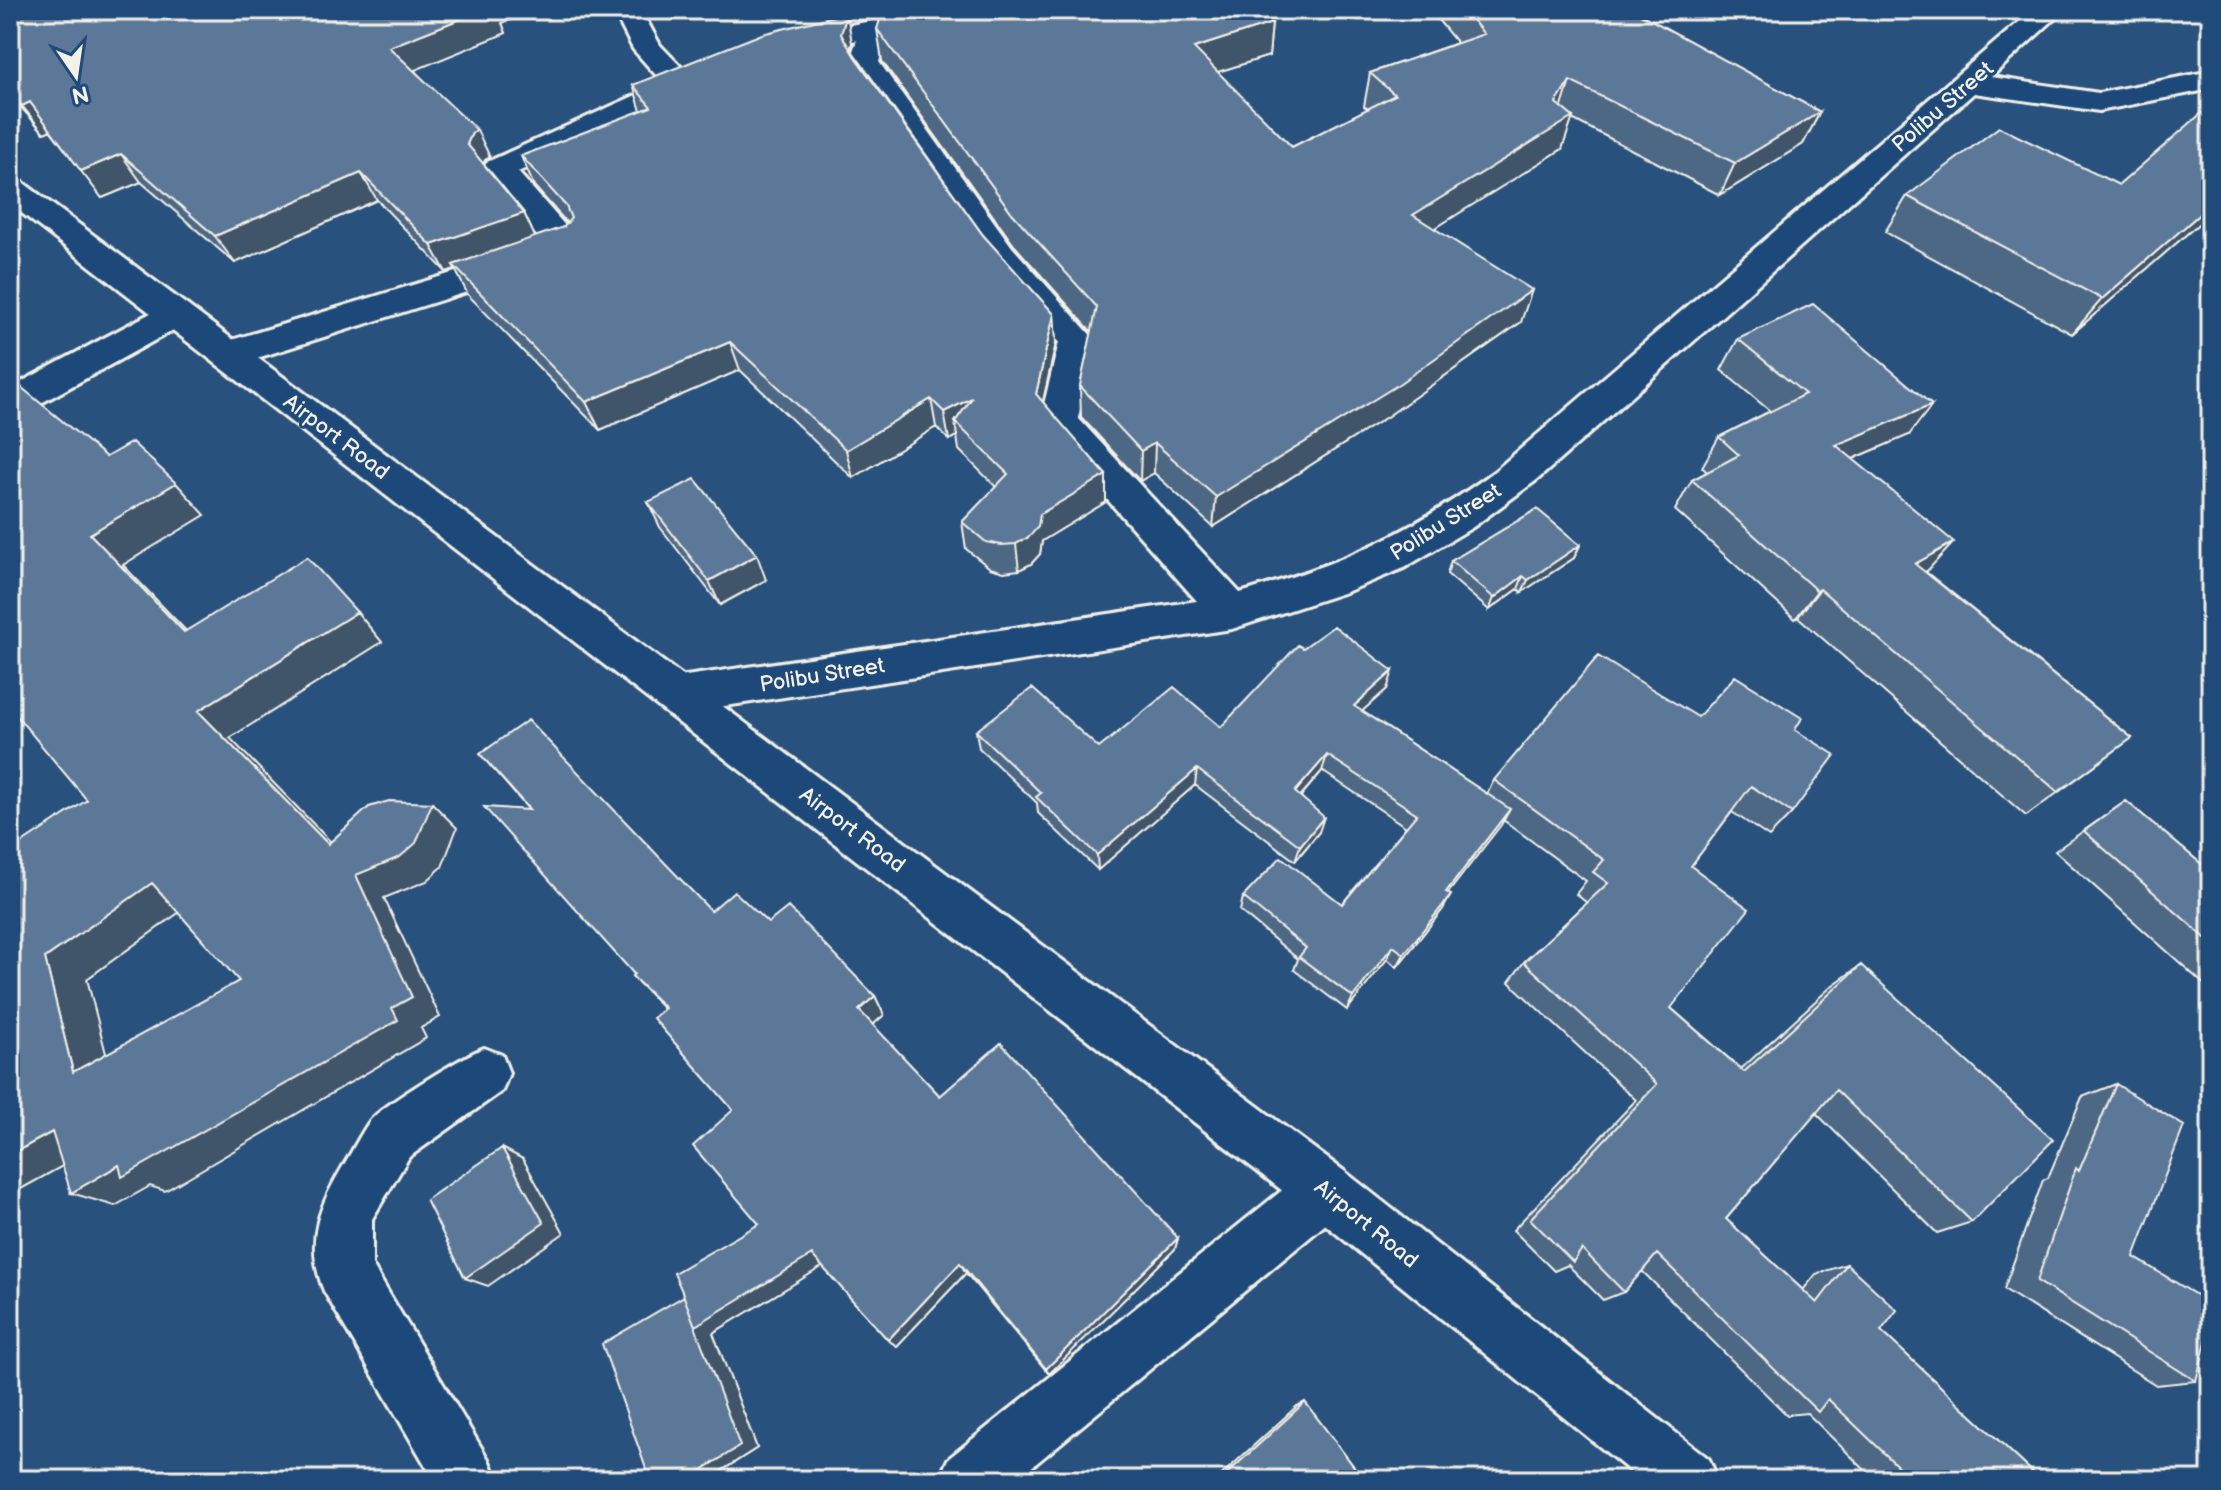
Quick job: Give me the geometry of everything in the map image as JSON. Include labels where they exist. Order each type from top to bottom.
[{"type":"main road","points":[[627,10],[648,49],[682,86]]},
{"type":"main road","points":[[772,50],[875,27],[980,10]]},
{"type":"main road","name":"Polibu Street","points":[[679,695],[1232,612],[1316,587],[1390,557],[1469,512],[1525,469],[2050,10]]},
{"type":"main road","points":[[875,27],[864,62],[878,85],[1000,255],[1077,340],[1059,421],[1232,612]]},
{"type":"main road","points":[[228,354],[474,278],[564,246],[498,169],[720,70]]},
{"type":"main road","points":[[1968,83],[2099,102],[2211,80]]},
{"type":"main road","name":"Airport Road","points":[[10,188],[1325,1190],[1688,1480]]},
{"type":"main road","points":[[10,404],[176,314]]},
{"type":"main road","points":[[467,1480],[344,1271],[345,1213],[390,1138],[484,1073]]},
{"type":"main road","points":[[969,1480],[1325,1190]]},
{"type":"building","points":[[10,10],[205,10],[211,16],[230,10],[483,10],[389,47],[477,130],[467,144],[524,213],[431,245],[361,173],[215,236],[121,154],[81,171],[30,102],[22,106],[10,92]]},
{"type":"building","points":[[883,10],[1257,10],[1272,23],[1194,48],[1292,147],[1395,95],[1370,73],[1484,34],[1464,10],[1633,10],[1820,112],[1735,163],[1570,81],[1556,103],[1573,117],[1413,215],[1532,290],[1396,386],[1216,497],[1155,443],[1141,451],[1080,386],[1097,307],[1012,213],[877,29]]},
{"type":"building","points":[[847,13],[841,34],[855,57],[983,235],[1054,314],[1036,394],[1106,475],[1040,514],[1038,527],[1029,537],[1016,544],[986,542],[962,522],[1008,474],[955,422],[972,398],[944,412],[931,399],[846,450],[730,342],[586,402],[453,265],[564,227],[571,218],[566,206],[521,156],[651,107],[633,85],[762,34]]},
{"type":"building","points":[[2211,105],[2211,204],[2102,299],[1907,196],[1999,127],[2119,185]]},
{"type":"building","points":[[1813,304],[1932,405],[1836,445],[1954,542],[1915,564],[2132,738],[2058,792],[1820,589],[1817,591],[1692,480],[1739,455],[1719,437],[1805,394],[1738,339]]},
{"type":"building","points":[[10,378],[106,457],[132,442],[176,483],[90,534],[184,632],[307,557],[357,612],[198,711],[328,844],[369,807],[389,801],[432,803],[416,843],[400,857],[356,875],[412,997],[392,1008],[398,1020],[122,1177],[119,1165],[71,1193],[52,1132],[10,1155],[10,851],[87,800],[10,708]],"holes":[[[152,883],[239,981],[73,1072],[45,958]]]},
{"type":"building","points":[[695,479],[757,555],[709,581],[648,502]]},
{"type":"building","points":[[1537,509],[1580,545],[1528,580],[1523,576],[1494,598],[1451,561]]},
{"type":"building","points":[[1334,626],[1393,671],[1354,706],[1510,809],[1446,892],[1451,895],[1404,954],[1393,946],[1353,997],[1299,957],[1306,948],[1243,897],[1281,857],[1342,904],[1417,814],[1327,755],[1295,792],[1324,817],[1300,846],[1197,769],[1097,855],[1036,797],[1041,793],[976,731],[1032,688],[1099,748],[1174,687],[1221,727],[1298,645],[1303,648]]},
{"type":"building","points":[[1598,656],[1698,717],[1735,676],[1802,718],[1795,730],[1835,755],[1792,813],[1751,786],[1691,866],[1749,909],[1671,1008],[1744,1072],[1861,965],[2053,1140],[1972,1222],[1836,1090],[1726,1219],[1817,1303],[1847,1264],[1897,1310],[1881,1331],[2041,1480],[1912,1480],[1828,1399],[1818,1412],[1657,1254],[1624,1292],[1582,1249],[1573,1262],[1530,1219],[1657,1084],[1524,962],[1608,883],[1593,872],[1604,860],[1494,780]]},
{"type":"building","points":[[528,720],[711,911],[734,891],[768,923],[788,907],[875,996],[859,1010],[940,1096],[1001,1043],[1178,1238],[1046,1369],[960,1263],[888,1340],[812,1255],[695,1326],[684,1297],[740,1446],[686,1480],[650,1480],[602,1344],[684,1296],[674,1273],[759,1224],[693,1146],[733,1110],[653,1018],[665,1008],[632,976],[634,974],[484,807],[530,810],[480,754]]},
{"type":"building","points":[[2126,801],[2211,872],[2211,943],[2084,831]]},
{"type":"building","points":[[2116,1084],[2184,1126],[2134,1257],[2211,1304],[2211,1322],[2196,1381],[2037,1281],[2076,1168],[2079,1171]]},
{"type":"building","points":[[502,1148],[544,1223],[465,1278],[426,1200]]},
{"type":"building","points":[[1305,1402],[1364,1480],[1220,1480]]}]
